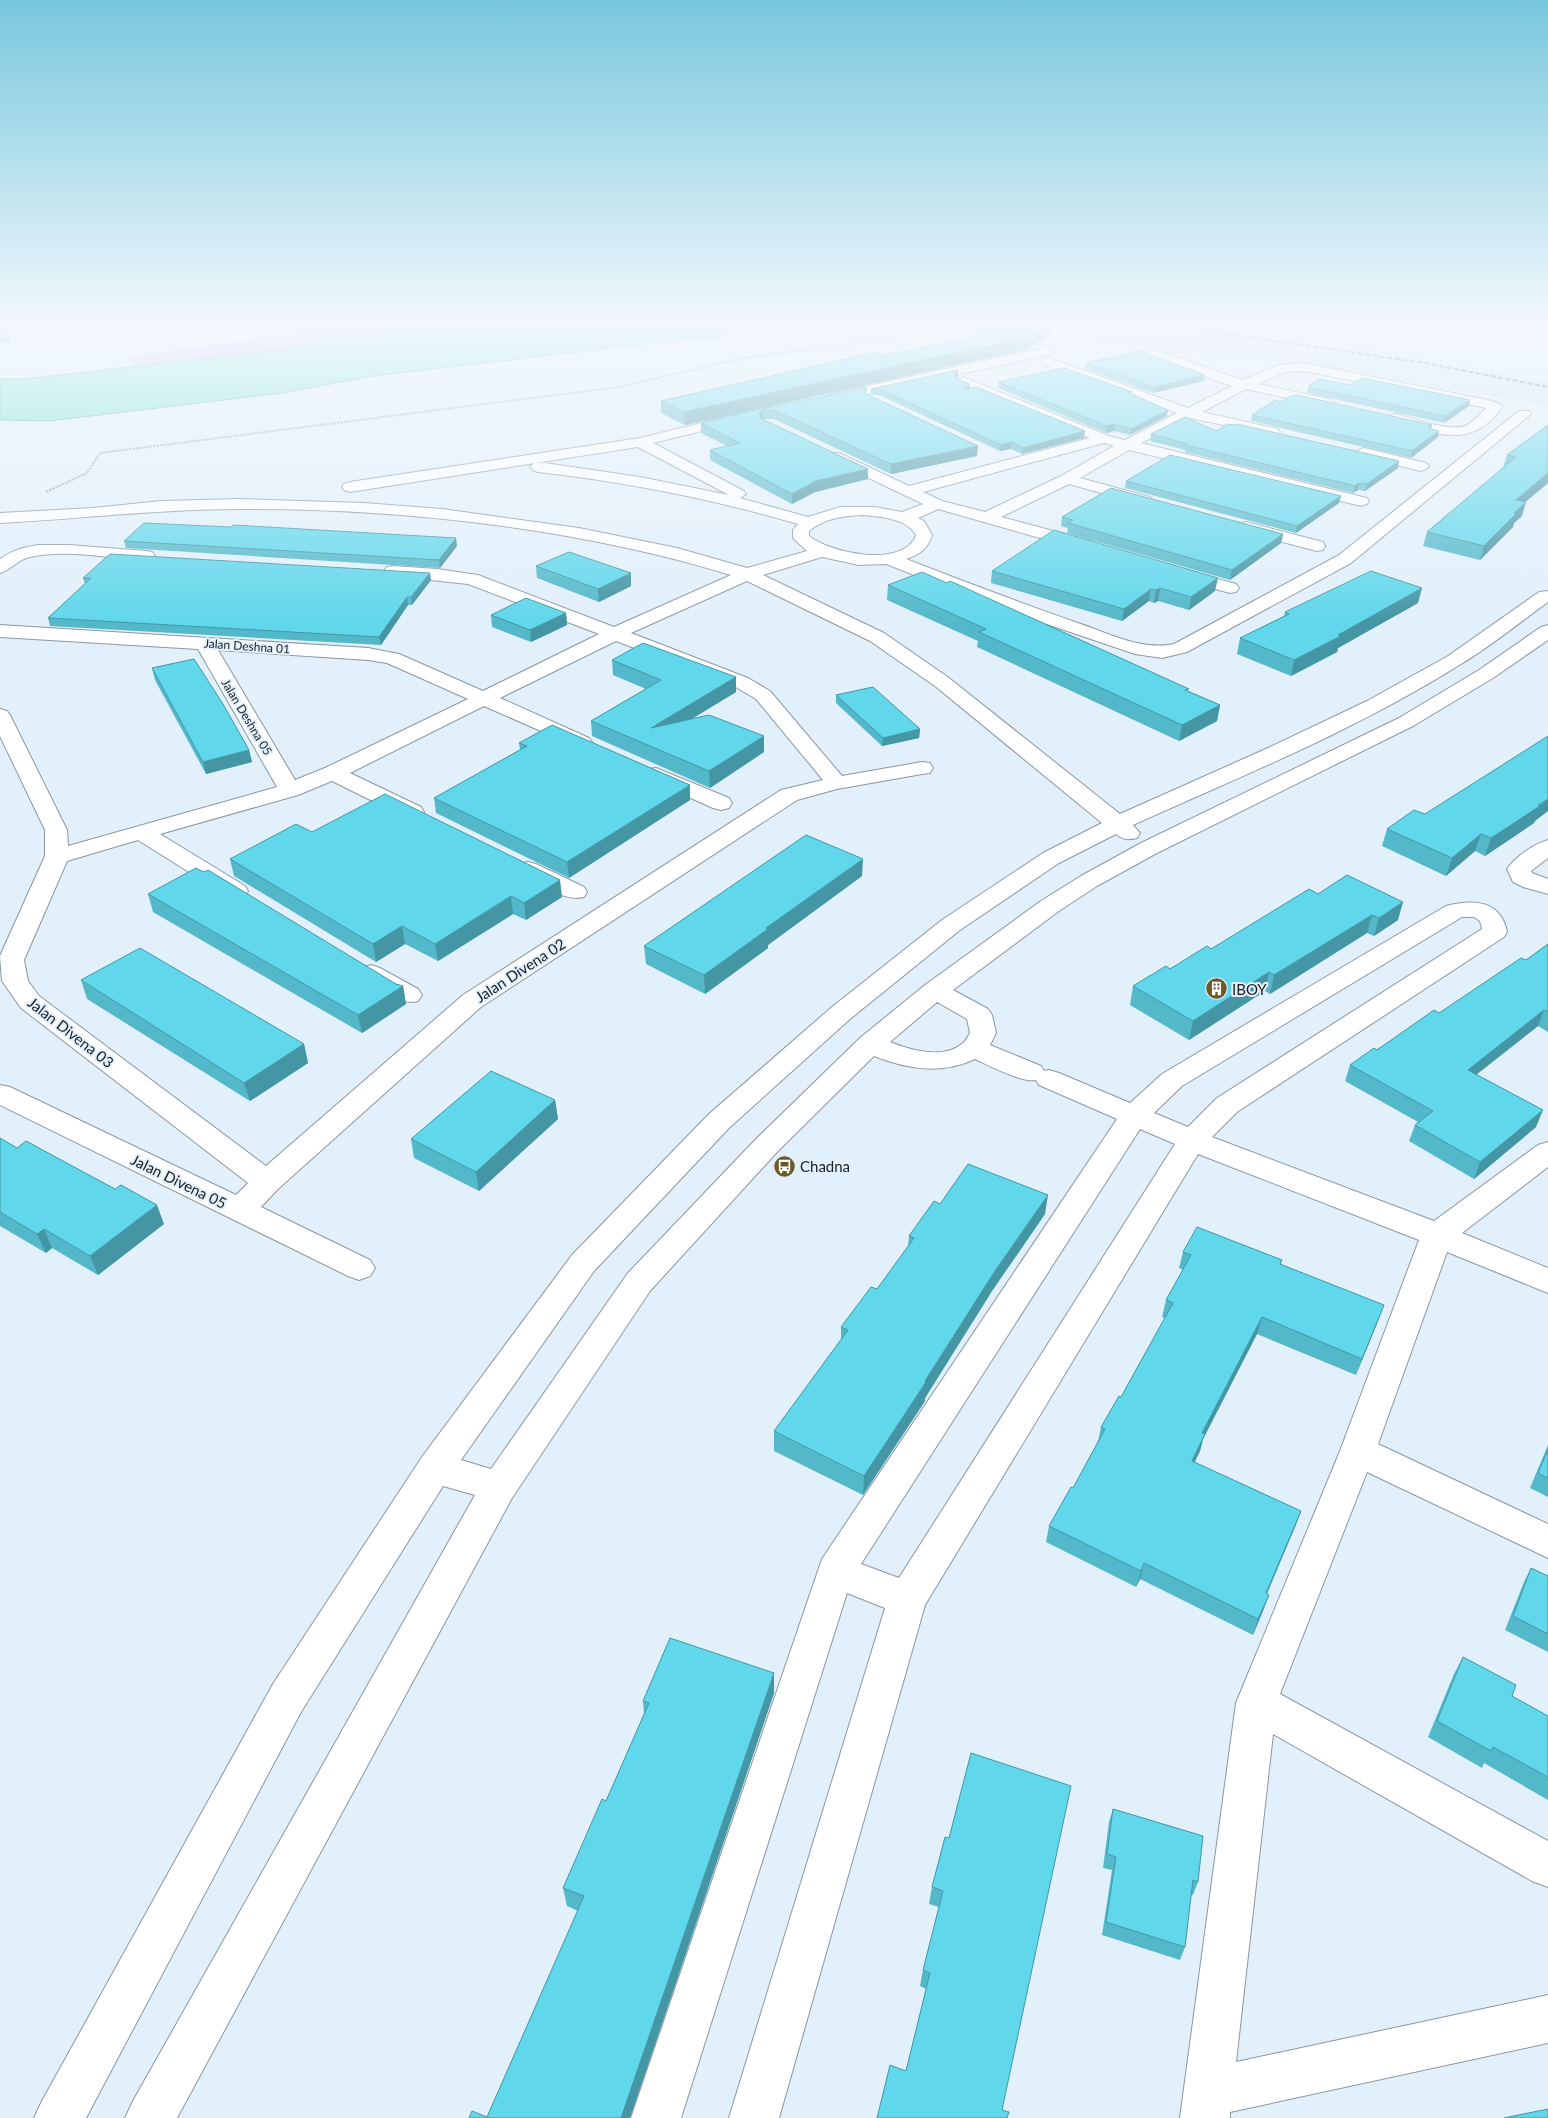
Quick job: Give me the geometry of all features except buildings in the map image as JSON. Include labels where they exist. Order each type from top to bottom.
[{"type":"street","points":[[350,487],[640,442],[711,425]]},
{"type":"street","points":[[1070,425],[1104,439],[1360,501]]},
{"type":"street","points":[[988,517],[1066,479],[1166,425]]},
{"type":"street","points":[[1241,425],[1286,435]]},
{"type":"street","points":[[1426,425],[1463,431],[1473,428],[1476,425]]},
{"type":"street","points":[[887,558],[1007,605],[1135,648],[1162,652],[1180,648],[1345,559],[1511,425]]},
{"type":"street","points":[[907,490],[1104,439]]},
{"type":"street","points":[[640,442],[767,509]]},
{"type":"street","points":[[820,449],[936,504],[988,517],[1100,550]]},
{"type":"street","points":[[1353,451],[1421,466]]},
{"type":"street","points":[[994,456],[1011,464]]},
{"type":"street","points":[[498,463],[610,476],[767,509],[808,522]]},
{"type":"street","points":[[1066,479],[1163,505]]},
{"type":"street","points":[[0,518],[93,513],[161,506],[239,504],[364,508],[442,514],[579,533],[677,553],[746,574],[877,637],[942,682],[1149,848]]},
{"type":"street","points":[[903,517],[936,504]]},
{"type":"street","points":[[840,512],[884,512],[903,517],[918,525],[924,534],[921,544],[908,552],[887,558],[841,557],[820,552],[808,546],[801,538],[801,530],[808,522],[822,516],[840,512]]},
{"type":"street","points":[[1230,523],[1317,546]]},
{"type":"street","points":[[0,568],[9,559],[25,552],[45,550],[162,557]]},
{"type":"street","points":[[57,856],[290,790],[333,773],[484,700],[614,633],[746,574],[820,552]]},
{"type":"street","points":[[1165,569],[1230,588]]},
{"type":"street","points":[[378,570],[436,574],[472,579],[742,682],[763,695],[837,783]]},
{"type":"street","points":[[59,2118],[288,1698],[435,1468],[583,1263],[719,1121],[841,1013],[951,925],[1051,858],[1117,824],[1276,753],[1374,705],[1455,660],[1548,596]]},
{"type":"street","points":[[1007,605],[1034,623],[1104,656]]},
{"type":"street","name":"Jalan Deshna 01","points":[[0,631],[368,654],[392,658],[603,751]]},
{"type":"street","points":[[150,2118],[499,1487],[639,1282],[767,1145],[870,1044],[934,991],[1050,906],[1149,848],[1406,722],[1486,674],[1548,631]]},
{"type":"street","name":"Jalan Deshna 05","points":[[204,644],[290,790]]},
{"type":"street","name":"Jalan Divena 03","points":[[0,715],[56,830],[57,856],[11,960],[14,981],[30,1002],[267,1182]]},
{"type":"street","points":[[639,767],[721,803]]},
{"type":"street","name":"Jalan Divena 02","points":[[240,1210],[267,1182],[472,1001],[789,795],[837,783],[922,768]]},
{"type":"street","points":[[333,773],[432,822]]},
{"type":"street","points":[[142,833],[259,904]]},
{"type":"street","points":[[1548,847],[1519,869],[1522,877],[1548,887]]},
{"type":"street","points":[[512,861],[575,892]]},
{"type":"street","points":[[656,2118],[836,1571],[1134,1115],[1172,1080],[1455,911],[1471,909],[1480,911],[1493,920],[1495,932],[1227,1105],[1192,1140],[907,1599],[754,2118]]},
{"type":"street","points":[[350,960],[408,995]]},
{"type":"street","points":[[870,1044],[900,1056],[931,1061],[954,1058],[974,1049],[983,1033],[979,1015],[960,1003],[934,991]]},
{"type":"street","points":[[974,1049],[1192,1140],[1437,1235],[1548,1281]]},
{"type":"street","name":"Jalan Divena 05","points":[[0,1094],[358,1268]]},
{"type":"street","points":[[1548,1152],[1437,1235],[1358,1451],[1256,1703],[1206,2105],[1548,2019]]},
{"type":"street","points":[[1358,1451],[1548,1542]]},
{"type":"street","points":[[435,1468],[499,1487]]},
{"type":"street","points":[[836,1571],[907,1599]]},
{"type":"street","points":[[1256,1703],[1548,1865]]},
{"type":"path","points":[[30,517],[18,509],[29,499],[87,473],[100,453],[321,425]]},
{"type":"place","name":"IBOY","points":[[1216,989]]},
{"type":"place","name":"Chadna","points":[[784,1166]]}]
